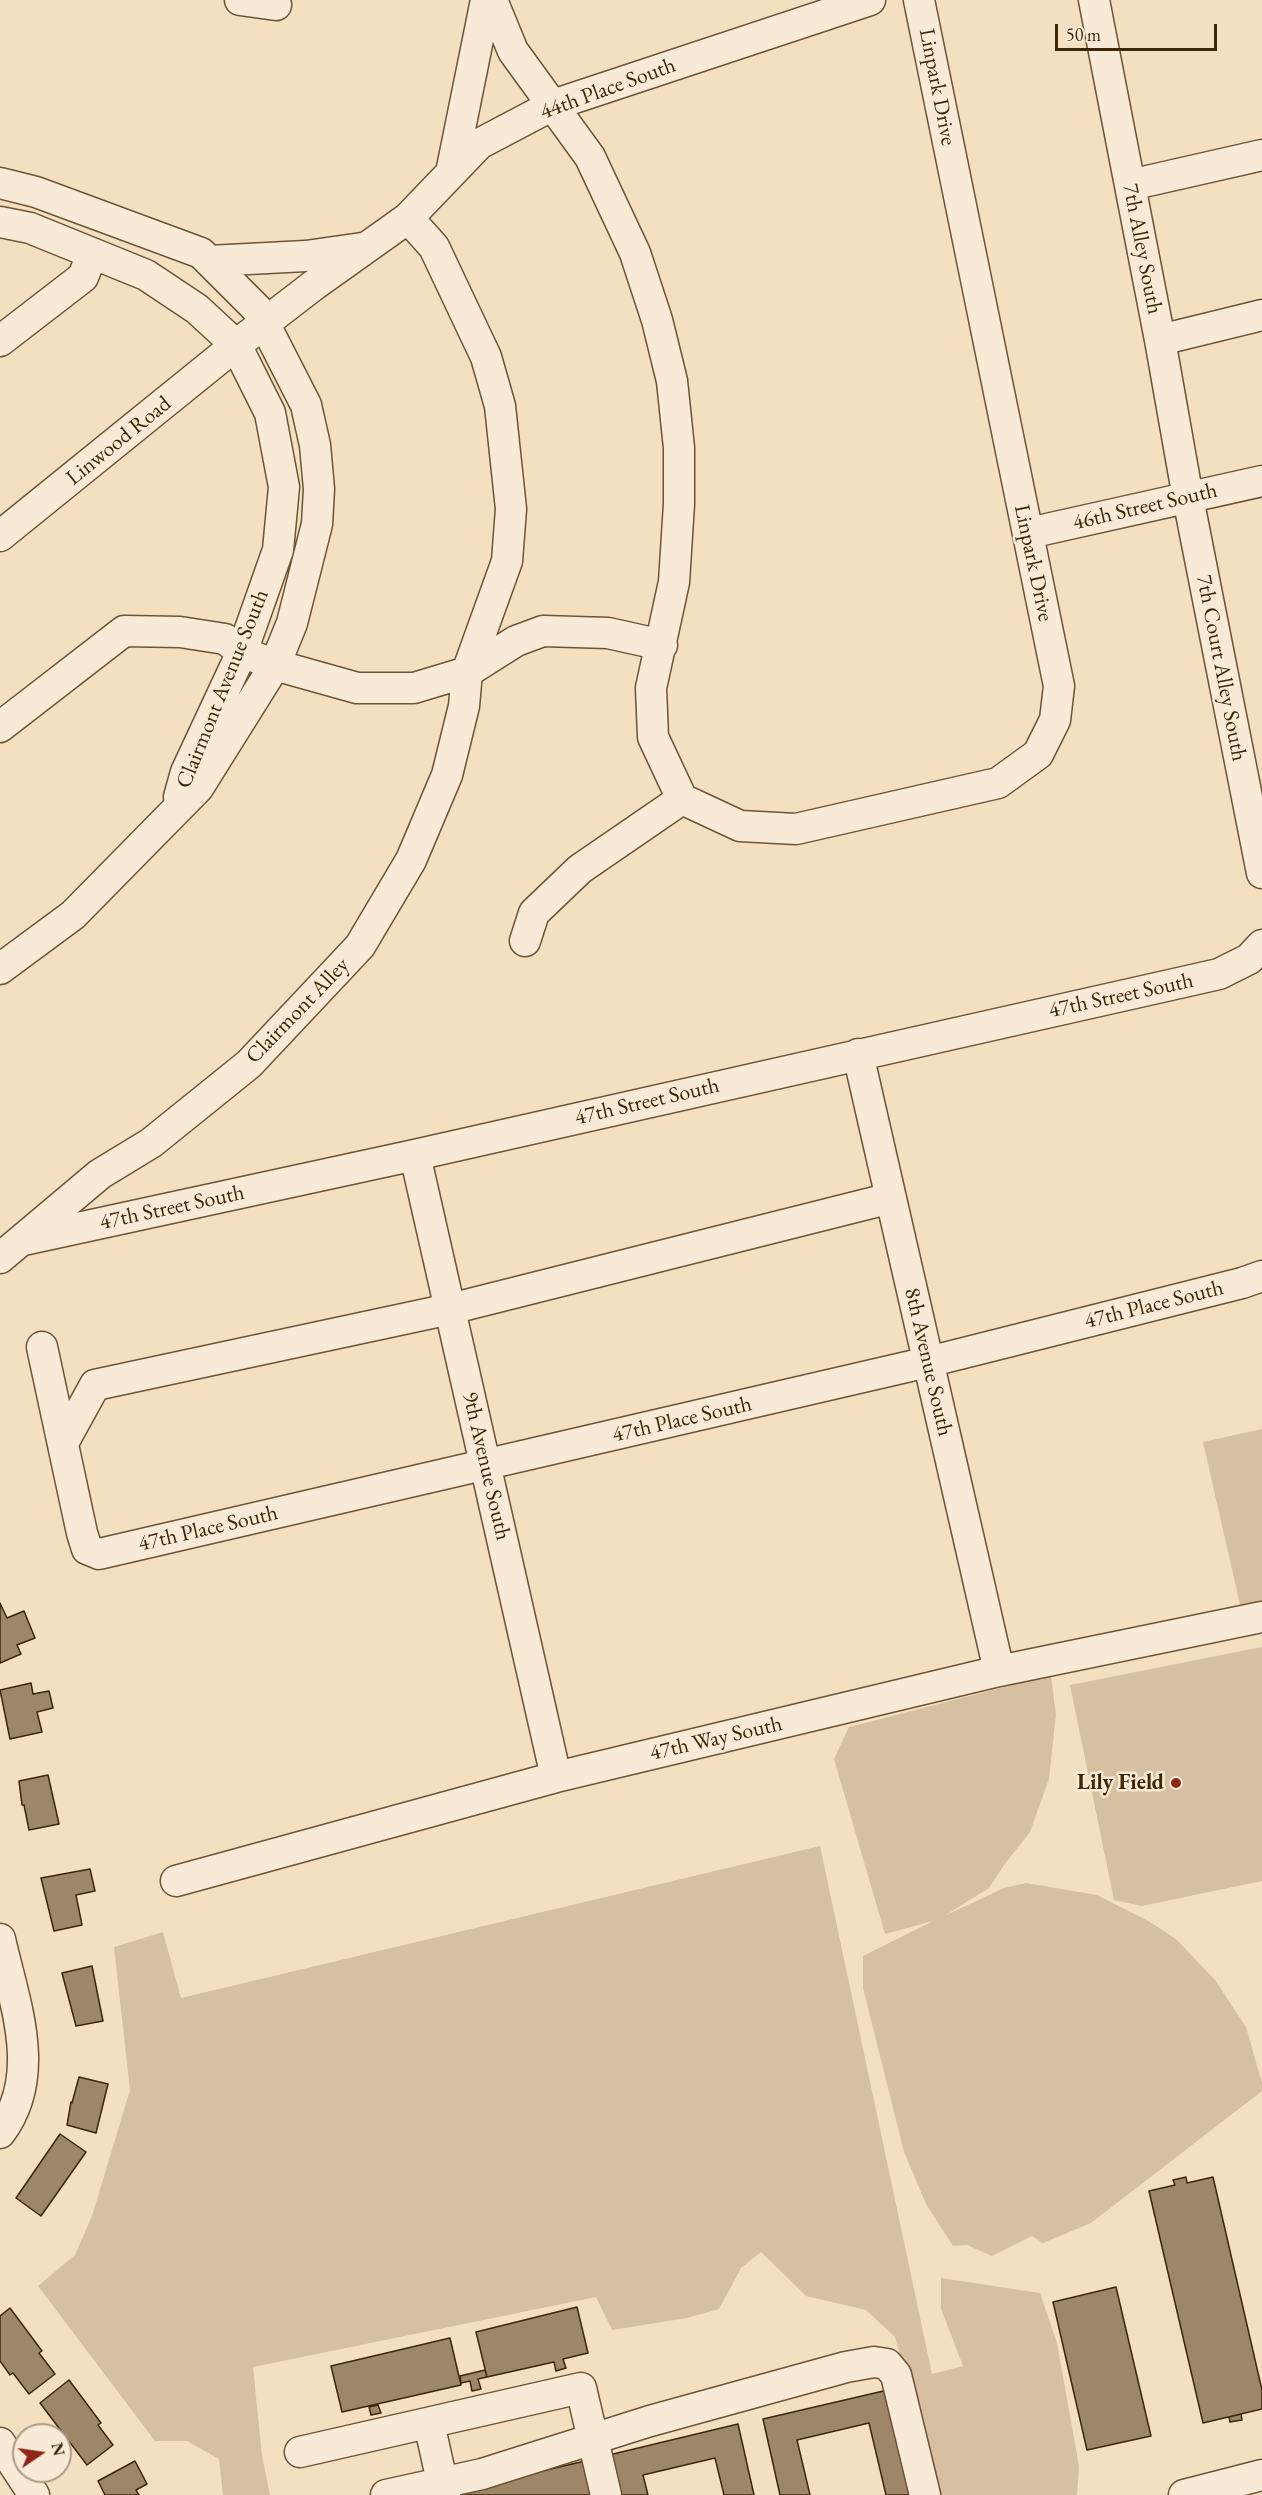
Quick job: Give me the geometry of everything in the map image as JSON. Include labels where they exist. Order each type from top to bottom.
[{"type":"street","points":[[240,0],[276,5]]},
{"type":"street","points":[[451,174],[486,0]]},
{"type":"street","points":[[492,0],[513,51],[590,157],[634,253],[657,320],[672,381],[679,448],[679,504],[674,582],[651,688],[653,737],[682,799],[580,869],[534,913],[525,941]]},
{"type":"street","name":"44th Place South","points":[[264,324],[408,218],[479,144],[553,105],[870,0]]},
{"type":"street","name":"Linpark Drive","points":[[682,799],[740,826],[796,829],[998,783],[1038,754],[1055,720],[1059,687],[919,0]]},
{"type":"street","name":"7th Alley South","points":[[1094,0],[1188,498]]},
{"type":"street","points":[[1130,185],[1262,155]]},
{"type":"street","name":"Clairmont Avenue South","points":[[0,183],[36,192],[201,253],[257,309],[306,405],[315,445],[319,489],[317,524],[292,623],[275,665],[198,788],[73,915],[0,969]]},
{"type":"street","name":"Clairmont Alley","points":[[11,1249],[100,1174],[151,1143],[249,1064],[360,946],[411,860],[447,775],[464,706],[467,672],[507,561],[511,509],[500,406],[486,357],[434,247],[408,218]]},
{"type":"street","name":"Clairmont Avenue South","points":[[0,222],[30,228],[147,274],[197,309],[236,345],[270,413],[284,487],[278,550],[242,652],[186,772],[176,811]]},
{"type":"street","points":[[208,261],[306,256],[368,247]]},
{"type":"street","points":[[0,340],[83,277],[92,254]]},
{"type":"street","points":[[1160,340],[1262,315]]},
{"type":"street","name":"Linwood Road","points":[[0,536],[264,324]]},
{"type":"street","name":"46th Street South","points":[[1029,533],[1262,481]]},
{"type":"street","name":"7th Court Alley South","points":[[1188,498],[1262,873]]},
{"type":"street","points":[[0,727],[124,631],[180,632],[225,639],[242,652],[275,665],[357,687],[414,688],[467,672],[516,640],[543,631],[608,633],[662,645]]},
{"type":"street","name":"47th Street South","points":[[11,1249],[858,1054],[1219,974],[1249,959],[1262,945]]},
{"type":"street","name":"8th Avenue South","points":[[858,1054],[999,1671]]},
{"type":"street","name":"9th Avenue South","points":[[416,1155],[556,1777]]},
{"type":"street","points":[[63,1443],[95,1385],[450,1309],[891,1198]]},
{"type":"street","name":"47th Place South","points":[[63,1443],[87,1549],[99,1554],[928,1362],[1262,1276]]},
{"type":"street","points":[[42,1347],[63,1443]]},
{"type":"street","name":"47th Way South","points":[[176,1881],[556,1777],[999,1671],[1262,1617]]},
{"type":"street","points":[[0,1939],[21,2033],[24,2065],[18,2097],[0,2133]]},
{"type":"street","points":[[386,2495],[443,2489],[482,2474],[593,2439],[846,2367],[874,2362],[887,2364],[896,2375],[925,2495]]},
{"type":"street","points":[[300,2452],[581,2388],[606,2495]]},
{"type":"street","points":[[429,2423],[443,2489]]},
{"type":"street","points":[[0,2443],[34,2495]]},
{"type":"street","points":[[1184,2495],[1262,2475]]},
{"type":"shaded area","points":[[1262,1429],[1262,1606],[1241,1609],[1203,1442]]},
{"type":"shaded area","name":"Lily Field","points":[[1262,1647],[1262,1881],[1142,1906],[1114,1900],[1070,1685]]},
{"type":"shaded area","points":[[1051,1675],[1056,1715],[1049,1779],[1030,1832],[989,1888],[944,1916],[1004,1888],[1026,1883],[1097,1895],[1150,1922],[1176,1939],[1215,1980],[1246,2027],[1262,2083],[1262,2091],[1091,2223],[1043,2243],[1032,2236],[992,2256],[967,2245],[953,2246],[926,2204],[904,2152],[863,1988],[863,1956],[933,1921],[885,1934],[834,1759],[849,1727]]},
{"type":"shaded area","points":[[820,1846],[932,2374],[963,2366],[941,2309],[941,2278],[1040,2293],[1057,2343],[1079,2466],[1077,2495],[938,2495],[895,2337],[866,2310],[806,2296],[761,2252],[741,2268],[719,2309],[687,2318],[612,2330],[596,2297],[253,2367],[262,2456],[270,2495],[223,2495],[219,2459],[187,2441],[155,2441],[38,2286],[75,2255],[92,2216],[130,2090],[114,1947],[163,1932],[181,1998]]},
{"type":"building","points":[[0,1603],[7,1618],[24,1611],[35,1638],[17,1645],[21,1654],[0,1663]]},
{"type":"building","points":[[31,1683],[33,1694],[49,1691],[53,1708],[37,1712],[42,1732],[10,1739],[0,1690]]},
{"type":"building","points":[[48,1775],[59,1824],[29,1830],[24,1805],[22,1805],[19,1781]]},
{"type":"building","points":[[90,1869],[95,1891],[76,1895],[82,1925],[54,1931],[41,1878]]},
{"type":"building","points":[[92,1966],[103,2021],[76,2026],[62,1973]]},
{"type":"building","points":[[79,2077],[108,2084],[96,2133],[67,2125]]},
{"type":"building","points":[[60,2134],[86,2152],[41,2216],[16,2198]]},
{"type":"building","points":[[1186,2177],[1187,2183],[1213,2177],[1262,2390],[1262,2409],[1203,2423],[1149,2191],[1175,2185],[1173,2180]]},
{"type":"building","points":[[1116,2287],[1151,2436],[1087,2450],[1053,2302]]},
{"type":"building","points":[[577,2307],[588,2353],[563,2359],[566,2368],[556,2371],[554,2362],[487,2377],[476,2332]]},
{"type":"building","points":[[10,2308],[42,2351],[39,2353],[55,2374],[29,2394],[13,2373],[10,2375],[0,2361],[0,2316]]},
{"type":"building","points":[[450,2338],[461,2385],[342,2412],[331,2366]]},
{"type":"building","points":[[485,2370],[487,2377],[478,2379],[481,2389],[472,2391],[470,2381],[461,2383],[460,2376]]},
{"type":"building","points":[[69,2380],[101,2423],[98,2425],[113,2445],[87,2465],[72,2445],[72,2423],[55,2423],[40,2403]]},
{"type":"building","points":[[892,2389],[916,2495],[886,2495],[869,2423],[797,2440],[810,2495],[780,2495],[763,2419]]},
{"type":"building","points":[[378,2405],[381,2413],[371,2415],[369,2407]]},
{"type":"building","points":[[1241,2414],[1242,2420],[1230,2422],[1229,2417]]},
{"type":"building","points":[[738,2424],[754,2495],[724,2495],[715,2458],[643,2475],[648,2495],[618,2495],[609,2455]]},
{"type":"building","points":[[135,2461],[147,2484],[136,2490],[139,2495],[105,2495],[98,2481]]},
{"type":"building","points":[[585,2461],[593,2495],[457,2495],[456,2491]]},
{"type":"place","name":"Lily Field","points":[[1176,1783]]}]
